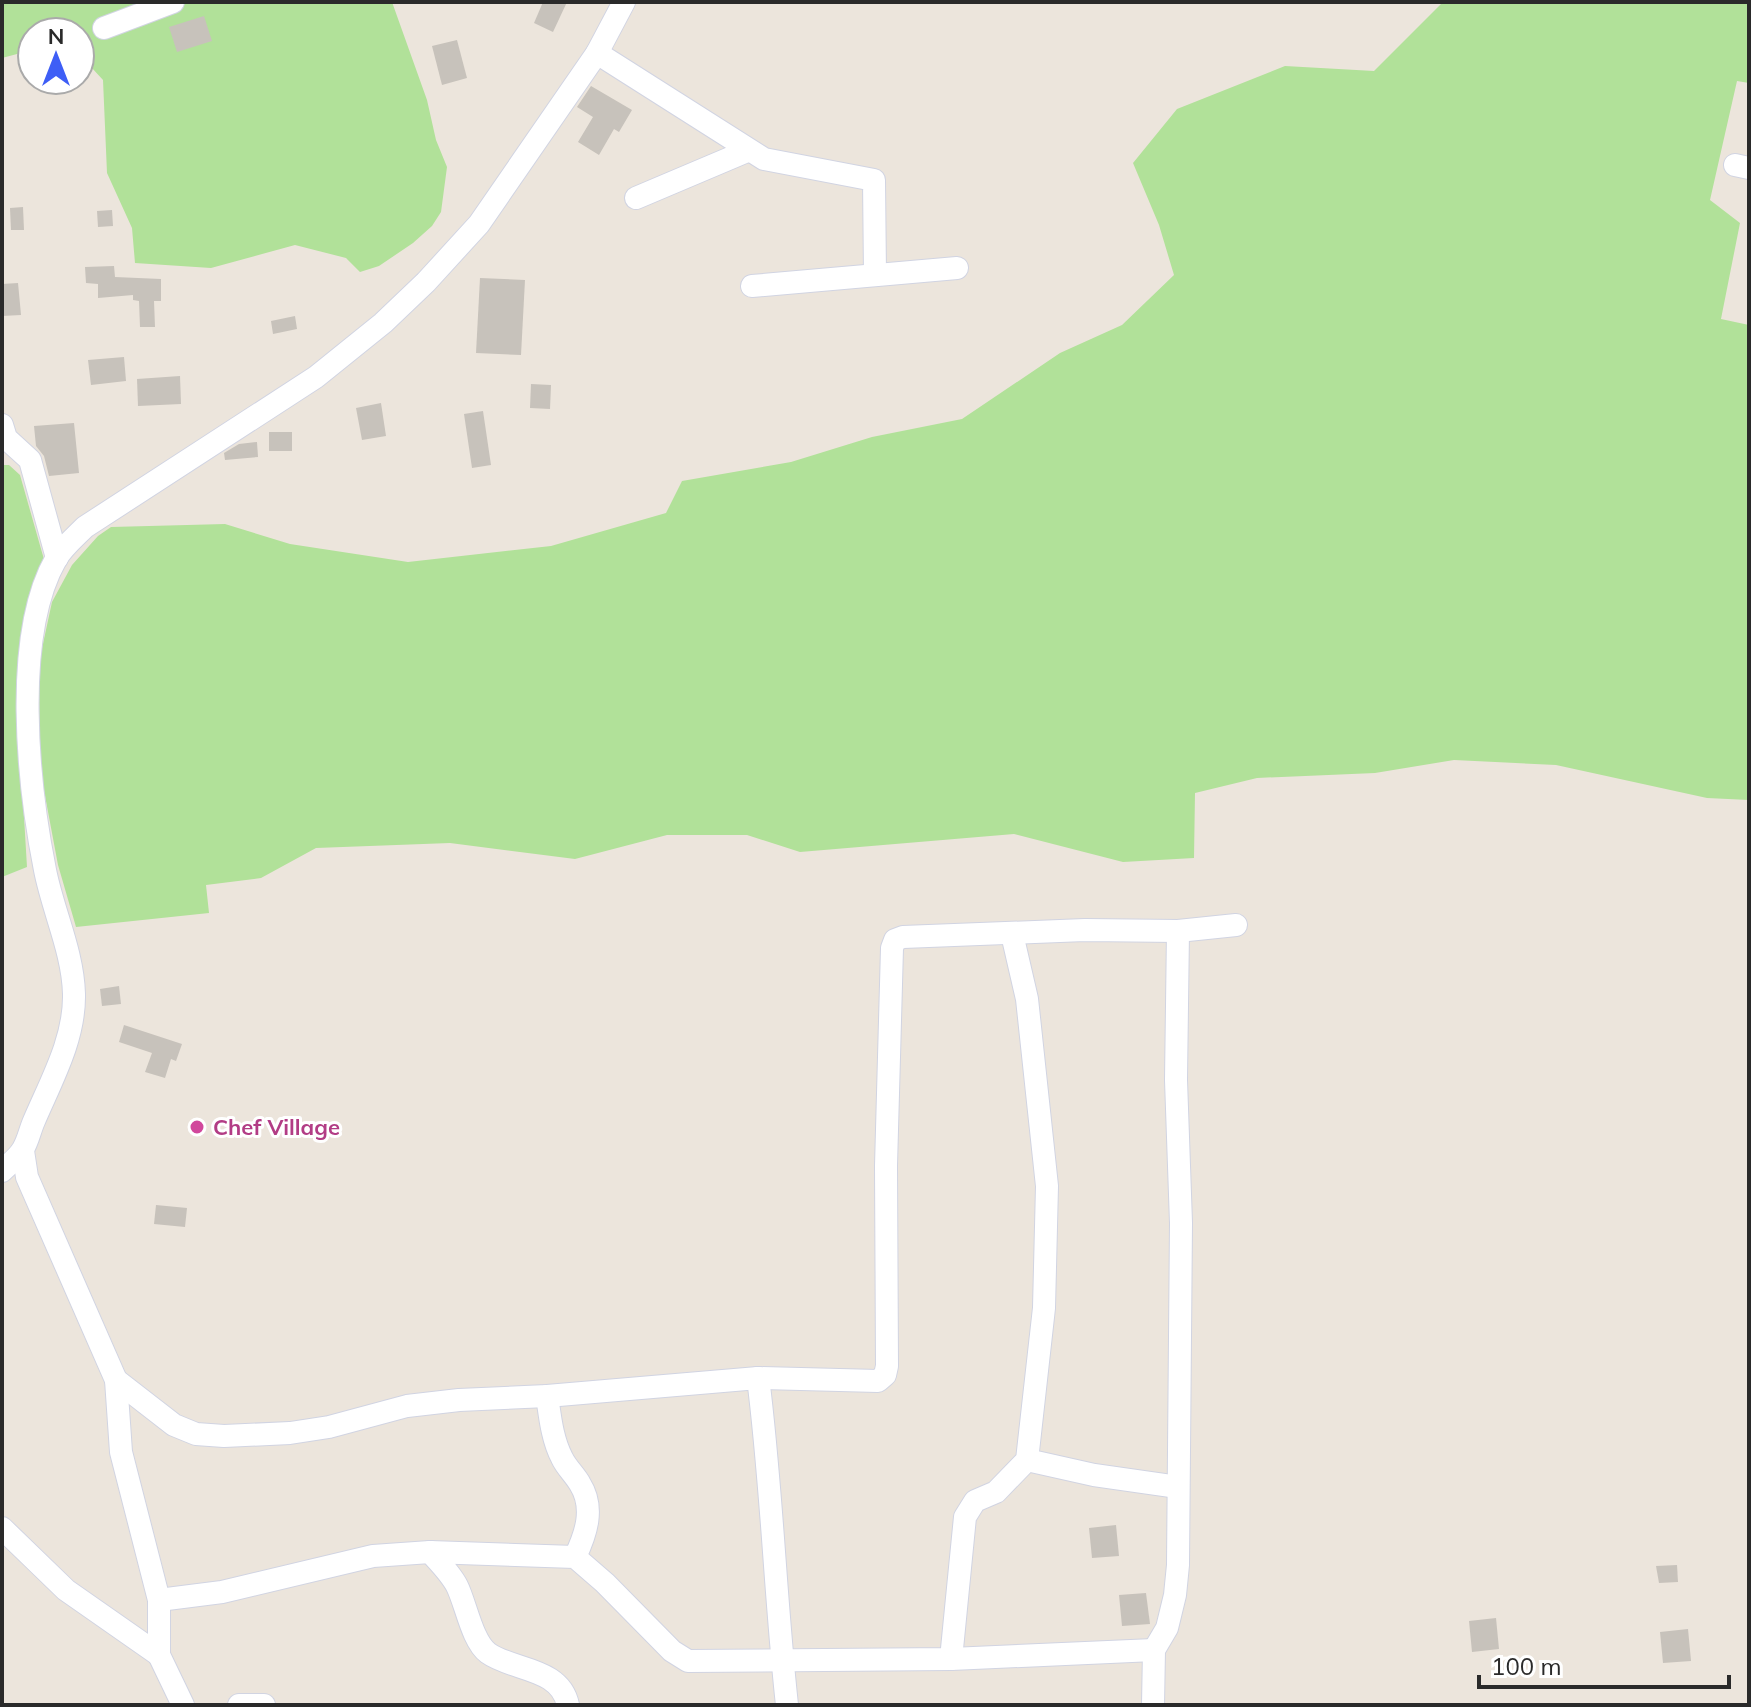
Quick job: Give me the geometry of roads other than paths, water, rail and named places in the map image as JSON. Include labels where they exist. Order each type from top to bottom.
[{"type":"street","points":[[104,28],[173,2]]},
{"type":"street","points":[[2,1171],[23,1151],[63,1050],[74,999],[73,979],[45,871],[29,763],[31,645],[46,582],[57,558],[85,527],[316,377],[383,323],[426,282],[479,224],[597,53],[624,2]]},
{"type":"street","points":[[597,53],[764,159],[874,180],[875,275]]},
{"type":"street","points":[[636,198],[747,151]]},
{"type":"street","points":[[752,286],[957,268]]},
{"type":"street","points":[[2,425],[6,438],[30,460],[57,558]]},
{"type":"street","points":[[116,1380],[174,1425],[196,1434],[224,1436],[290,1433],[329,1427],[407,1406],[459,1400],[547,1396],[758,1378],[878,1381],[885,1375],[887,1366],[886,1182],[892,948],[895,940],[903,937],[1085,930],[1178,931],[1236,925]]},
{"type":"street","points":[[1153,1705],[1154,1650],[1167,1628],[1178,1565],[1181,1223],[1176,1080],[1178,931]]},
{"type":"street","points":[[951,1659],[965,1517],[975,1501],[996,1492],[1027,1460],[1044,1308],[1047,1186],[1027,999],[1012,934]]},
{"type":"street","points":[[23,1151],[27,1177],[116,1380],[121,1452],[159,1600],[159,1655],[183,1705]]},
{"type":"street","points":[[758,1378],[767,1451],[780,1660],[787,1705]]},
{"type":"street","points":[[547,1396],[552,1427],[562,1458],[582,1487],[588,1505],[588,1526],[575,1557]]},
{"type":"street","points":[[1027,1460],[1094,1475],[1178,1487]]},
{"type":"street","points":[[2,1528],[66,1590],[159,1655]]},
{"type":"street","points":[[159,1600],[222,1592],[373,1556],[430,1552],[575,1557],[672,1651],[688,1661],[951,1659],[1154,1650]]},
{"type":"street","points":[[430,1552],[456,1583],[480,1646],[490,1655],[526,1667],[553,1681],[568,1705]]},
{"type":"street","points":[[239,1705],[264,1705]]},
{"type":"place","name":"Chef Village","points":[[197,1127]]}]
